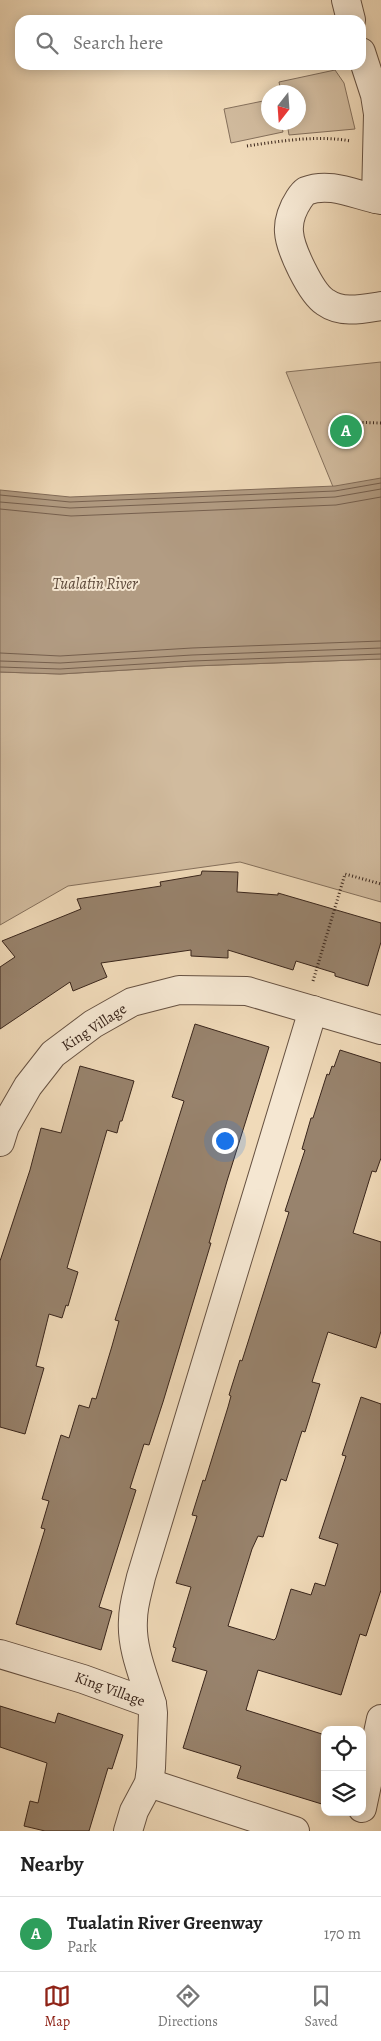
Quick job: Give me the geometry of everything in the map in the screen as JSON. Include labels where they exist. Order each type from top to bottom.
[{"type":"street","points":[[346,0],[350,15]]},
{"type":"street","points":[[366,67],[375,95],[378,114],[379,199],[342,189],[320,187],[304,192],[294,209],[289,231],[292,244],[314,292],[325,302],[350,310],[381,306]]},
{"type":"street","name":"King Village","points":[[0,1142],[5,1126],[28,1086],[53,1054],[92,1024],[132,1002],[180,990],[247,991],[381,1030]]},
{"type":"street","points":[[152,1704],[134,1642],[133,1618],[141,1577],[309,1009]]},
{"type":"street","name":"King Village","points":[[0,1654],[83,1679],[152,1704],[153,1732],[149,1782],[134,1811],[128,1831]]},
{"type":"street","points":[[366,1789],[381,1719]]},
{"type":"street","points":[[149,1782],[295,1831]]},
{"type":"street","points":[[357,1831],[360,1816]]},
{"type":"path","points":[[247,146],[289,140],[334,138],[378,144]]},
{"type":"path","points":[[345,422],[381,423]]},
{"type":"path","points":[[309,1009],[345,874],[381,884]]},
{"type":"shaded area","points":[[335,70],[344,83],[355,129],[289,135],[288,130],[306,130],[306,85],[280,85],[279,82]]},
{"type":"shaded area","points":[[261,101],[261,130],[283,130],[283,132],[231,143],[224,109]]},
{"type":"shaded area","points":[[381,362],[381,490],[338,499],[286,372]]},
{"type":"shaded area","points":[[381,659],[381,902],[240,862],[68,886],[0,925],[0,672],[60,674],[193,666]]},
{"type":"water","name":"Tualatin River","points":[[381,478],[381,659],[193,666],[60,674],[0,672],[0,490],[70,497],[335,486]]},
{"type":"building","points":[[202,871],[238,872],[237,892],[278,895],[278,893],[381,923],[381,942],[368,986],[296,961],[293,970],[228,950],[228,958],[191,956],[191,950],[101,963],[107,977],[73,991],[70,982],[0,1029],[0,967],[15,957],[2,941],[81,909],[77,899],[161,886],[160,882],[201,875]]},
{"type":"building","points":[[195,1024],[269,1047],[227,1181],[209,1243],[211,1243],[163,1402],[149,1445],[144,1444],[130,1488],[136,1490],[99,1607],[112,1611],[101,1650],[16,1624],[45,1529],[41,1528],[49,1501],[42,1499],[61,1435],[69,1438],[79,1405],[89,1408],[92,1398],[96,1399],[112,1346],[119,1321],[115,1320],[184,1101],[172,1097]]},
{"type":"building","points":[[340,1050],[381,1063],[381,1158],[376,1172],[372,1171],[353,1233],[381,1242],[381,1331],[376,1348],[328,1332],[312,1382],[320,1384],[305,1432],[302,1431],[286,1481],[281,1479],[263,1537],[258,1536],[252,1549],[228,1626],[274,1640],[291,1589],[311,1595],[315,1583],[325,1586],[338,1544],[319,1538],[346,1456],[342,1455],[361,1397],[381,1404],[381,1590],[366,1636],[360,1634],[341,1695],[258,1670],[246,1710],[321,1734],[321,1804],[237,1778],[241,1766],[183,1748],[207,1671],[172,1661],[176,1648],[173,1647],[191,1587],[176,1583],[197,1516],[192,1515],[203,1480],[205,1481],[228,1407],[231,1396],[229,1395],[240,1360],[242,1361],[289,1212],[285,1211],[305,1150],[302,1149],[311,1118],[313,1118],[327,1074],[329,1075],[332,1066],[334,1067]]},
{"type":"building","points":[[80,1066],[134,1081],[117,1133],[107,1130],[67,1268],[78,1272],[68,1306],[66,1305],[62,1318],[49,1314],[36,1366],[44,1368],[25,1434],[0,1427],[0,1261],[30,1170],[41,1128],[61,1133]]},
{"type":"building","points":[[0,1706],[55,1723],[58,1713],[123,1735],[112,1769],[108,1768],[89,1831],[45,1831],[24,1826],[30,1801],[38,1803],[47,1763],[0,1747]]},
{"type":"place","name":"Tualatin River Greenway","points":[[346,431]]}]
